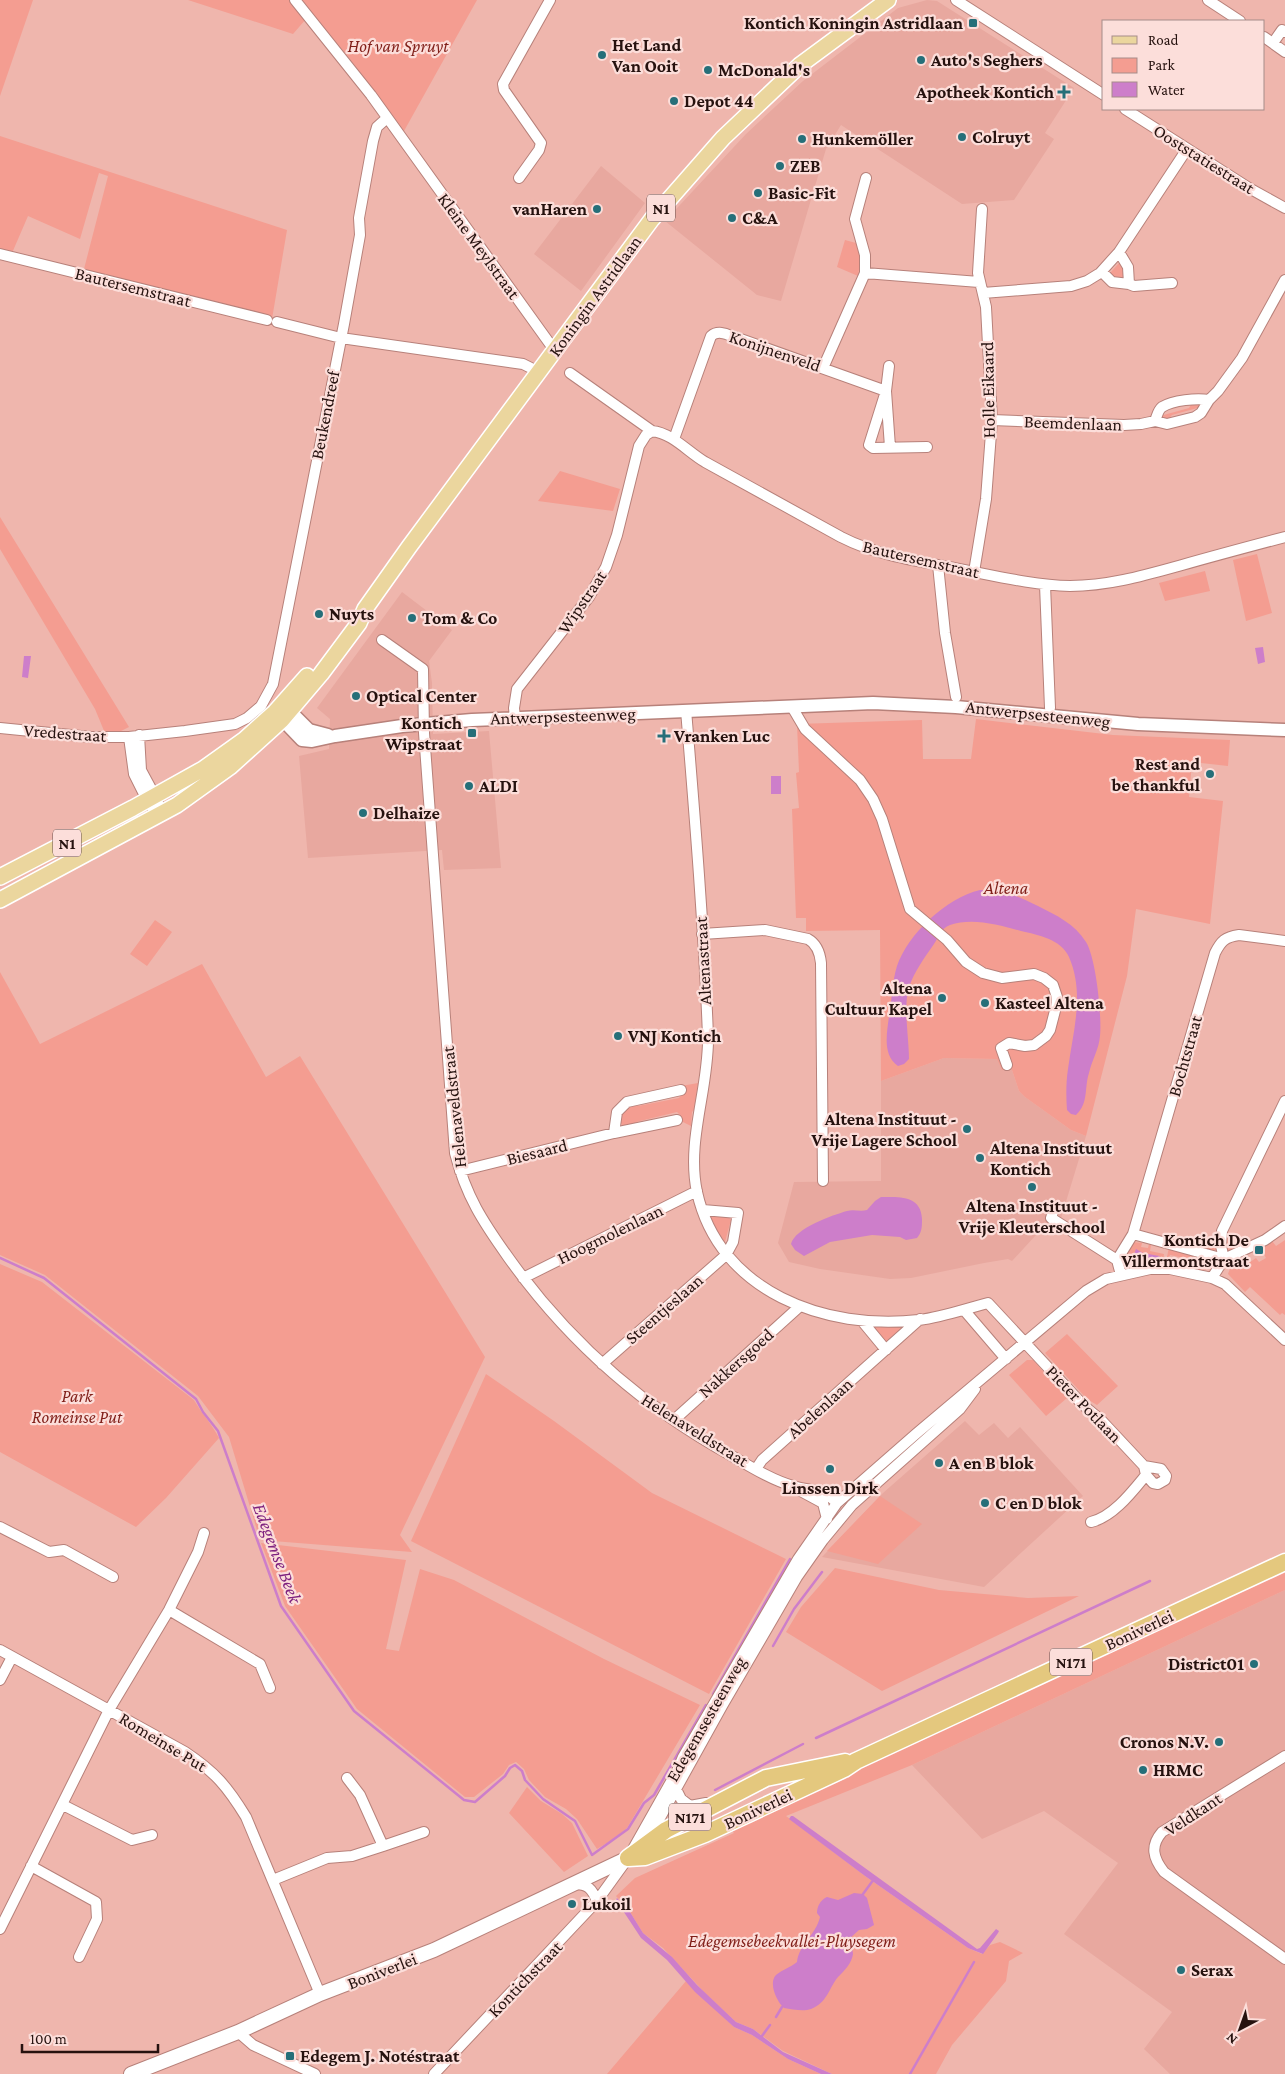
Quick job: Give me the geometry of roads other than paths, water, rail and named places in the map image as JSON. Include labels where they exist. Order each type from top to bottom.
[{"type":"highway","name":"Boniverlei","points":[[628,1858],[645,1857],[705,1834],[844,1769],[856,1761],[1285,1562]]},
{"type":"highway","name":"Boniverlei","points":[[628,1858],[666,1830],[766,1778],[847,1761],[856,1761]]},
{"type":"main road","name":"Koningin Astridlaan","points":[[283,712],[309,674],[352,618],[364,609],[652,219],[723,138],[800,65],[888,0]]},
{"type":"main road","name":"N1","points":[[0,877],[203,769],[283,712]]},
{"type":"main road","name":"N1","points":[[0,900],[190,796],[230,768],[283,712]]},
{"type":"main road","name":"Boniverlei","points":[[131,2074],[238,2032],[320,1994],[434,1950],[628,1858]]},
{"type":"street","points":[[295,0],[339,53],[388,118]]},
{"type":"street","points":[[519,178],[541,148],[541,143],[504,90],[503,84],[550,0]]},
{"type":"street","points":[[956,0],[1102,94]]},
{"type":"street","points":[[1208,0],[1238,20]]},
{"type":"street","points":[[1284,29],[1268,40],[1285,52]]},
{"type":"street","name":"Ooststatiestraat","points":[[1127,110],[1285,208]]},
{"type":"street","name":"Kleine Meylstraat","points":[[388,118],[555,351]]},
{"type":"street","name":"Beukendreef","points":[[255,712],[261,706],[273,684],[360,235],[359,218],[375,131],[378,125],[388,118]]},
{"type":"street","points":[[983,293],[1071,286],[1087,281],[1102,272],[1119,252],[1188,149]]},
{"type":"street","points":[[823,368],[866,273],[865,255],[855,219],[866,178]]},
{"type":"street","name":"Holle Eikaard","points":[[974,572],[986,499],[992,420],[986,307],[978,274],[982,208]]},
{"type":"street","points":[[1119,252],[1128,267],[1129,284]]},
{"type":"street","name":"Bautersemstraat","points":[[0,254],[340,338],[523,364],[539,372]]},
{"type":"street","points":[[1102,272],[1112,282],[1134,286],[1172,283]]},
{"type":"street","points":[[866,273],[980,282]]},
{"type":"street","name":"Beemdenlaan","points":[[992,420],[1124,425],[1154,421],[1167,424],[1195,417],[1201,413],[1242,358],[1285,280]]},
{"type":"street","name":"Konijnenveld","points":[[674,439],[711,336],[714,333],[719,332],[886,391]]},
{"type":"street","points":[[889,366],[886,391],[869,445],[873,448],[927,448]]},
{"type":"street","name":"Bautersemstraat","points":[[570,373],[652,431],[674,439],[702,460],[853,543],[876,552],[974,572],[1045,584],[1072,586],[1110,583],[1150,574],[1285,536]]},
{"type":"street","points":[[886,391],[890,447]]},
{"type":"street","points":[[1154,421],[1160,409],[1166,405],[1197,398],[1209,400]]},
{"type":"street","name":"Wipstraat","points":[[514,713],[517,689],[589,597],[606,567],[639,446],[646,434],[652,431]]},
{"type":"street","points":[[938,565],[945,633],[956,697]]},
{"type":"street","points":[[1045,584],[1050,708]]},
{"type":"street","name":"Helenaveldstraat","points":[[382,640],[423,669],[424,724],[455,1146],[460,1171],[475,1207],[523,1278],[559,1322],[633,1391],[713,1445],[794,1486],[827,1493],[838,1503]]},
{"type":"street","name":"Antwerpsesteenweg","points":[[283,712],[302,740],[318,740],[335,736],[514,713],[686,710],[873,703],[937,706],[1138,724],[1285,730]]},
{"type":"street","points":[[792,707],[806,729],[860,780],[873,799],[882,819],[910,909],[925,923],[940,933],[966,962],[983,973],[1002,978],[1040,975],[1049,981],[1056,991],[1057,1003],[1050,1030],[1043,1039],[1034,1045],[1024,1046],[1009,1043],[1001,1048],[1006,1065]]},
{"type":"street","name":"Altenastraat","points":[[686,710],[708,1040],[696,1149],[697,1191],[709,1227],[726,1255],[756,1283],[799,1307],[862,1321],[920,1319],[988,1304],[1025,1342]]},
{"type":"street","name":"Vredestraat","points":[[0,728],[91,737],[134,736],[185,732],[235,724],[255,712]]},
{"type":"street","points":[[134,736],[140,770],[151,798],[160,814]]},
{"type":"street","points":[[702,934],[765,930],[808,939],[818,949],[821,963],[823,1181]]},
{"type":"street","name":"Bochtstraat","points":[[1133,1234],[1215,953],[1220,943],[1231,936],[1285,942]]},
{"type":"street","points":[[614,1133],[617,1112],[627,1102],[681,1090]]},
{"type":"street","points":[[1224,1259],[1221,1246],[1222,1231],[1285,1101]]},
{"type":"street","name":"Biesaard","points":[[460,1171],[614,1133],[677,1120]]},
{"type":"street","name":"Hoogmolenlaan","points":[[523,1278],[697,1191]]},
{"type":"street","points":[[703,1210],[738,1213],[733,1242],[726,1255]]},
{"type":"street","points":[[1053,1212],[1051,1218],[1117,1260],[1121,1275]]},
{"type":"street","points":[[1285,1226],[1265,1240],[1224,1259],[1212,1278],[1225,1284],[1285,1340]]},
{"type":"street","points":[[1117,1260],[1133,1234],[1224,1259]]},
{"type":"street","name":"Steentjeslaan","points":[[602,1364],[726,1255]]},
{"type":"street","name":"Edegemsesteenweg","points":[[838,1503],[1006,1358],[1100,1282],[1150,1269],[1170,1269],[1212,1278]]},
{"type":"street","name":"Nakkersgoed","points":[[674,1420],[799,1307]]},
{"type":"street","points":[[964,1310],[1006,1358]]},
{"type":"street","name":"Abelenlaan","points":[[756,1468],[762,1460],[920,1319]]},
{"type":"street","points":[[862,1321],[886,1350]]},
{"type":"street","name":"Pieter Potlaan","points":[[1025,1342],[1083,1405],[1101,1420],[1154,1483],[1158,1484],[1165,1480],[1164,1472],[1161,1469],[1145,1470]]},
{"type":"street","name":"Edegemsesteenweg","points":[[628,1858],[683,1757],[811,1549],[831,1521],[960,1408],[980,1381]]},
{"type":"street","points":[[1091,1522],[1101,1520],[1132,1492],[1145,1470]]},
{"type":"street","points":[[1132,1492],[1154,1483]]},
{"type":"street","name":"Helenaveldstraat","points":[[794,1486],[800,1492],[823,1503],[831,1521]]},
{"type":"street","points":[[831,1521],[840,1509],[838,1503]]},
{"type":"street","points":[[0,1527],[49,1552],[64,1550],[113,1577]]},
{"type":"street","points":[[0,1929],[109,1710],[169,1610],[198,1552],[204,1533]]},
{"type":"street","name":"Edegemsesteenweg","points":[[628,1858],[651,1834],[692,1757],[797,1578],[811,1549]]},
{"type":"street","points":[[169,1610],[260,1664],[270,1688]]},
{"type":"street","name":"Romeinse Put","points":[[0,1650],[185,1752],[210,1769],[230,1791],[246,1818],[320,1994]]},
{"type":"street","points":[[0,1680],[12,1657]]},
{"type":"street","name":"Veldkant","points":[[1285,1756],[1162,1832],[1157,1838],[1154,1850],[1156,1861],[1164,1872],[1285,1959]]},
{"type":"street","points":[[347,1778],[360,1795],[384,1846]]},
{"type":"street","name":"Boniverlei","points":[[676,1789],[681,1799],[690,1806],[726,1798]]},
{"type":"street","points":[[62,1805],[132,1840],[152,1835]]},
{"type":"street","points":[[273,1880],[327,1858],[352,1856],[424,1832]]},
{"type":"street","name":"Kontichstraat","points":[[613,1881],[631,1865],[645,1857]]},
{"type":"street","name":"Kontichstraat","points":[[434,2074],[597,1901],[628,1858]]},
{"type":"street","points":[[31,1866],[96,1902],[97,1919],[79,1957]]},
{"type":"street","points":[[573,1884],[584,1884],[590,1888],[597,1901]]},
{"type":"street","points":[[238,2032],[253,2045],[315,2074]]},
{"type":"water","points":[[1263,647],[1265,662],[1258,664],[1255,648]]},
{"type":"water","points":[[24,656],[31,656],[28,678],[22,677]]},
{"type":"water","points":[[771,776],[781,776],[781,794],[771,794]]},
{"type":"water","points":[[980,890],[1010,894],[1052,913],[1076,930],[1090,950],[1098,987],[1100,1036],[1090,1068],[1085,1100],[1076,1115],[1071,1114],[1067,1110],[1066,1095],[1077,999],[1074,971],[1069,957],[1061,946],[1042,936],[995,924],[977,922],[959,923],[944,928],[920,965],[909,987],[906,1013],[909,1059],[904,1064],[898,1066],[890,1056],[887,1043],[888,1023],[895,972],[902,954],[919,930],[942,909],[967,894]]},
{"type":"water","points":[[881,1197],[908,1199],[918,1205],[921,1211],[922,1227],[917,1238],[906,1240],[900,1237],[872,1235],[830,1242],[804,1256],[795,1250],[791,1244],[799,1233],[815,1223],[847,1211],[867,1210]]},
{"type":"water","points":[[1136,1249],[1161,1258],[1151,1260],[1140,1258],[1134,1254]]},
{"type":"water","points":[[791,1816],[977,1949],[996,1929],[999,1931],[998,1933],[983,1954],[968,1948],[865,1876],[789,1819]]},
{"type":"water","points":[[854,1893],[863,1894],[867,1898],[874,1925],[867,1929],[859,1930],[849,1939],[853,1952],[851,1961],[821,2003],[808,2010],[784,2008],[774,1992],[774,1978],[778,1973],[797,1962],[801,1950],[818,1923],[820,1917],[817,1913],[819,1904],[827,1897],[838,1900]]},
{"type":"water","points":[[617,1898],[630,1912],[643,1933],[672,1957],[697,1985],[736,2022],[753,2029],[783,2052],[832,2074],[821,2074],[788,2059],[752,2035],[734,2027],[695,1992],[667,1960],[641,1938],[616,1900]]},
{"type":"waterway","name":"Edegemse Beek","points":[[0,1258],[44,1278],[196,1399],[203,1412],[218,1431],[281,1606],[354,1711],[464,1800],[475,1802],[515,1765],[522,1771],[525,1780],[543,1799],[575,1821],[592,1855],[628,1829],[644,1803],[654,1795],[706,1705]]},
{"type":"waterway","points":[[858,1492],[929,1429]]},
{"type":"waterway","points":[[713,1694],[790,1559]]},
{"type":"waterway","points":[[773,1646],[794,1609],[822,1572]]},
{"type":"waterway","points":[[816,1738],[1150,1581]]},
{"type":"waterway","points":[[715,1790],[803,1744]]},
{"type":"waterway","points":[[863,1894],[874,1879]]},
{"type":"waterway","points":[[910,2074],[974,1962]]},
{"type":"waterway","points":[[776,2017],[782,2007]]},
{"type":"waterway","points":[[762,2036],[770,2025]]},
{"type":"place","name":"Kontich Koningin Astridlaan","points":[[973,23]]},
{"type":"place","name":"Het Land Van Ooit","points":[[602,55]]},
{"type":"place","name":"Auto's Seghers","points":[[921,60]]},
{"type":"place","name":"McDonald's","points":[[708,70]]},
{"type":"place","name":"Apotheek Kontich","points":[[1064,92]]},
{"type":"place","name":"Depot 44","points":[[674,101]]},
{"type":"place","name":"Colruyt","points":[[962,137]]},
{"type":"place","name":"Hunkemöller","points":[[802,139]]},
{"type":"place","name":"ZEB","points":[[780,166]]},
{"type":"place","name":"Basic-Fit","points":[[758,193]]},
{"type":"place","name":"vanHaren","points":[[597,209]]},
{"type":"place","name":"C&A","points":[[732,218]]},
{"type":"place","name":"Nuyts","points":[[319,614]]},
{"type":"place","name":"Tom & Co","points":[[412,618]]},
{"type":"place","name":"Optical Center","points":[[356,696]]},
{"type":"place","name":"Kontich Wipstraat","points":[[472,733]]},
{"type":"place","name":"Vranken Luc","points":[[664,736]]},
{"type":"place","name":"Rest and be thankful","points":[[1210,774]]},
{"type":"place","name":"ALDI","points":[[469,786]]},
{"type":"place","name":"Delhaize","points":[[363,813]]},
{"type":"place","name":"Altena Cultuur Kapel","points":[[942,998]]},
{"type":"place","name":"Kasteel Altena","points":[[985,1003]]},
{"type":"place","name":"VNJ Kontich","points":[[618,1036]]},
{"type":"place","name":"Altena Instituut - Vrije Lagere School","points":[[967,1129]]},
{"type":"place","name":"Altena Instituut Kontich","points":[[980,1158]]},
{"type":"place","name":"Altena Instituut - Vrije Kleuterschool","points":[[1032,1187]]},
{"type":"place","name":"Kontich De Villermontstraat","points":[[1259,1250]]},
{"type":"place","name":"A en B blok","points":[[939,1463]]},
{"type":"place","name":"Linssen Dirk","points":[[830,1469]]},
{"type":"place","name":"C en D blok","points":[[985,1503]]},
{"type":"place","name":"District01","points":[[1254,1664]]},
{"type":"place","name":"Cronos N.V.","points":[[1219,1742]]},
{"type":"place","name":"HRMC","points":[[1143,1770]]},
{"type":"place","name":"Lukoil","points":[[572,1904]]},
{"type":"place","name":"Serax","points":[[1181,1970]]},
{"type":"place","name":"Edegem J. Notéstraat","points":[[290,2056]]},
{"type":"park label","name":"Hof van Spruyt","points":[[398,46]]},
{"type":"park label","name":"Altena","points":[[1006,888]]},
{"type":"park label","name":"Park Romeinse Put","points":[[77,1406]]},
{"type":"park label","name":"Edegemsebeekvallei-Pluysegem","points":[[792,1941]]}]
